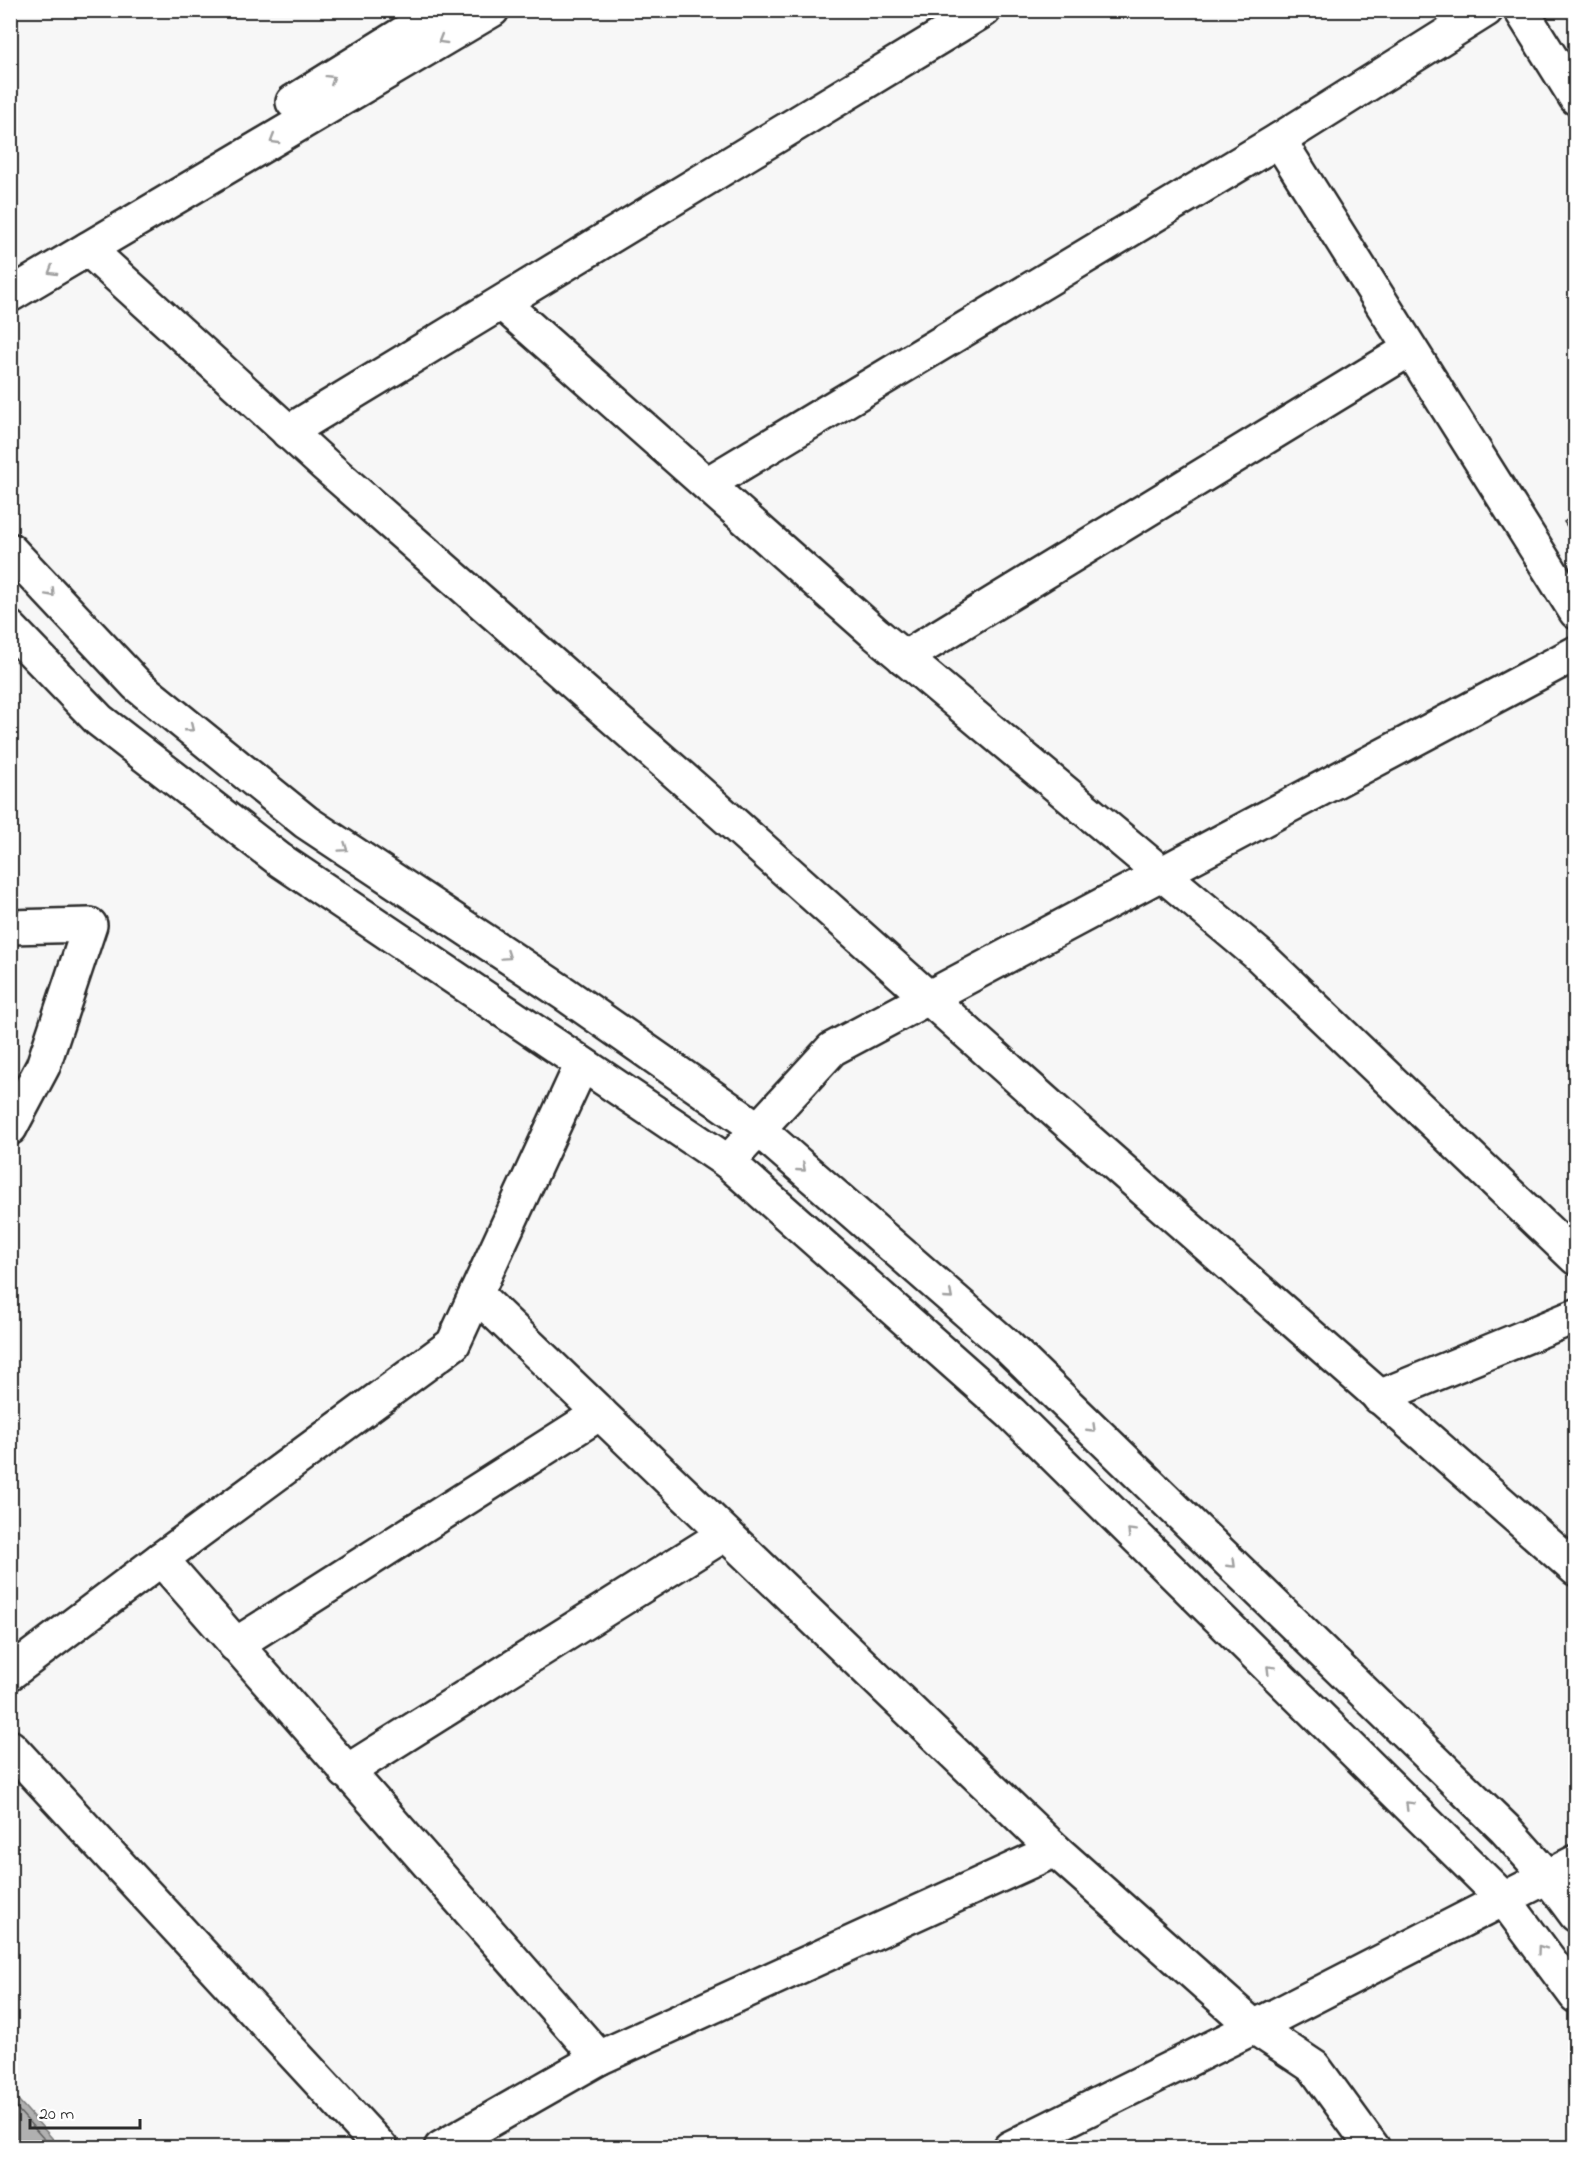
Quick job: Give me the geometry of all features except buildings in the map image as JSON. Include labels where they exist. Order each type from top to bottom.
[{"type":"street","points":[[10,270],[260,123],[441,10]]},
{"type":"street","points":[[10,295],[492,10]]},
{"type":"street","points":[[288,432],[984,10]]},
{"type":"street","points":[[707,484],[1279,140],[1486,10]]},
{"type":"street","points":[[1521,10],[1575,98]]},
{"type":"street","points":[[1279,140],[1575,612]]},
{"type":"street","points":[[88,249],[288,432],[696,790],[929,999],[1575,1569]]},
{"type":"street","points":[[502,303],[904,658],[1260,956],[1575,1258]]},
{"type":"street","points":[[904,658],[1410,349]]},
{"type":"street","points":[[10,550],[137,685],[306,822],[555,988],[758,1129],[1006,1346],[1505,1829],[1561,1869],[1575,1915]]},
{"type":"street","points":[[10,628],[99,720],[280,860],[728,1162],[1011,1413],[1503,1898],[1575,1996]]},
{"type":"street","points":[[728,1162],[832,1049],[1575,653]]},
{"type":"street","points":[[10,927],[90,925],[43,1066],[10,1128]]},
{"type":"street","points":[[10,1673],[160,1558],[453,1344],[582,1064]]},
{"type":"street","points":[[476,1294],[1055,1850],[1254,2027],[1314,2067],[1373,2148]]},
{"type":"street","points":[[1379,1397],[1575,1316]]},
{"type":"street","points":[[235,1645],[600,1413]]},
{"type":"street","points":[[346,1772],[725,1534]]},
{"type":"street","points":[[160,1558],[599,2058]]},
{"type":"street","points":[[10,1747],[381,2148]]},
{"type":"street","points":[[441,2148],[599,2058],[1055,1850]]},
{"type":"street","points":[[1010,2148],[1254,2027],[1561,1869]]},
{"type":"water","points":[[11,2092],[60,2147],[11,2147]]}]
